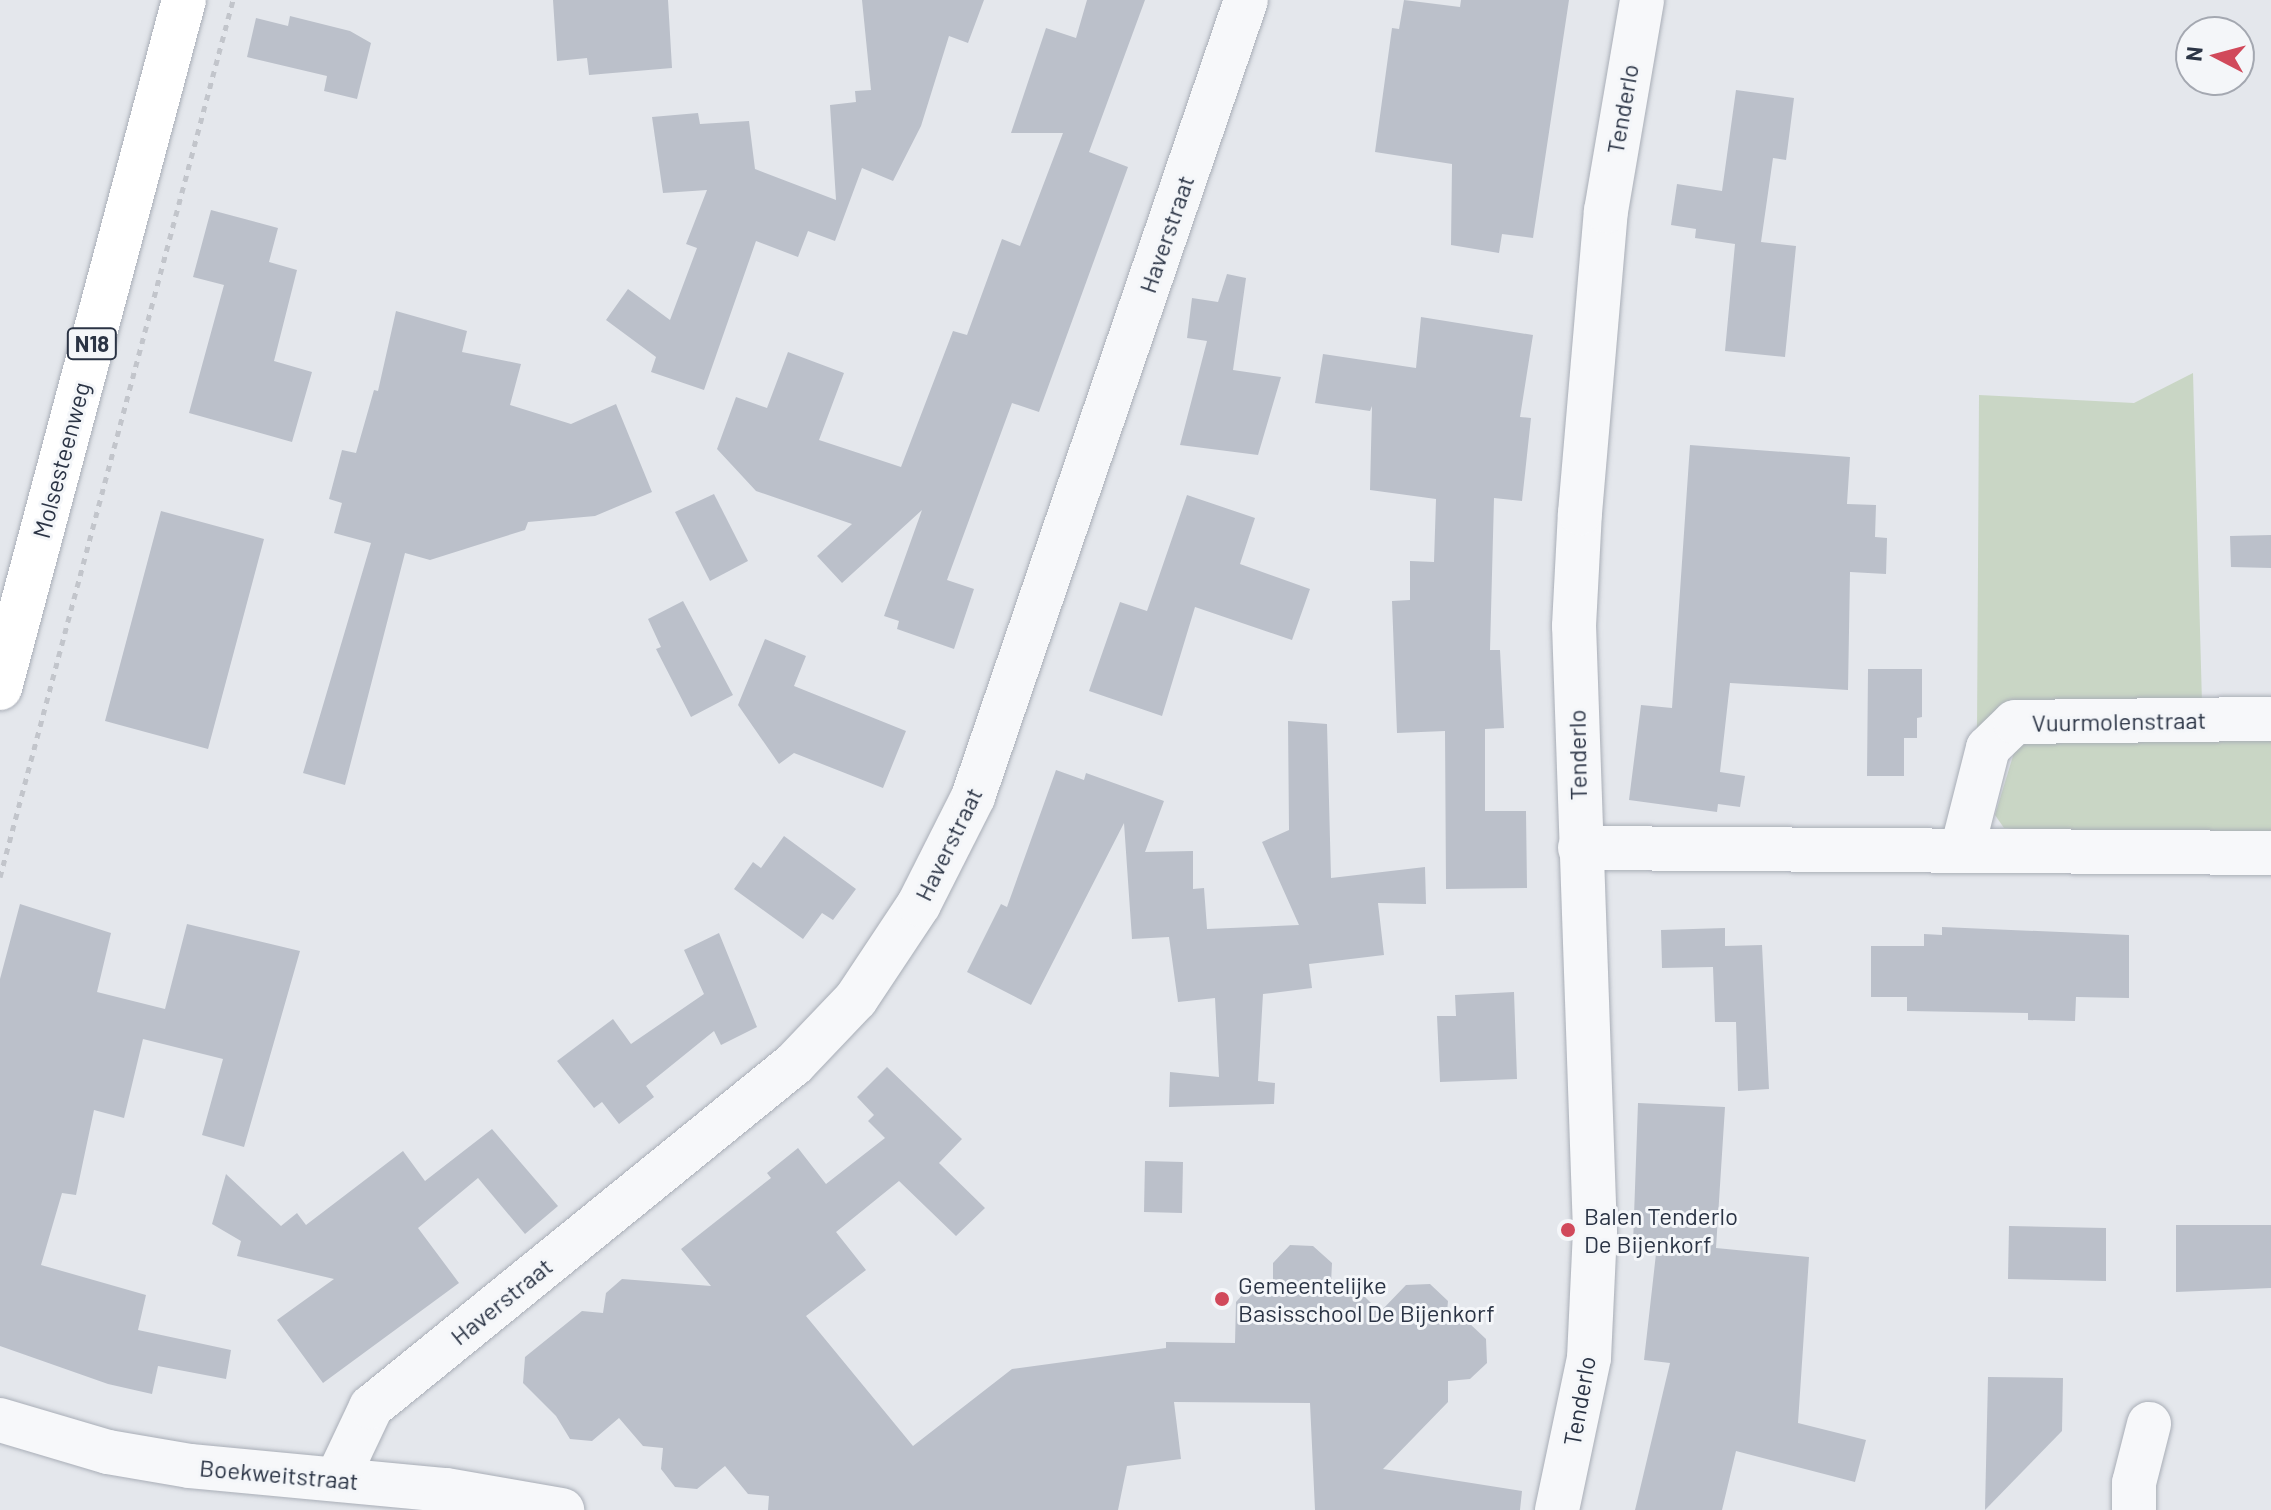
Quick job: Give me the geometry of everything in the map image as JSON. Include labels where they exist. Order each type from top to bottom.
[{"type":"main road","name":"Molsesteenweg","points":[[0,688],[184,0]]},
{"type":"street","name":"Haverstraat","points":[[337,1479],[371,1407],[794,1064],[856,999],[919,904],[973,797],[1246,0]]},
{"type":"street","name":"Tenderlo","points":[[1557,1510],[1589,1358],[1595,1232],[1574,626],[1580,513],[1606,211],[1642,0]]},
{"type":"street","name":"Vuurmolenstraat","points":[[1962,850],[1988,748],[2015,722],[2271,719]]},
{"type":"street","points":[[1580,848],[2271,853]]},
{"type":"street","name":"Boekweitstraat","points":[[0,1420],[108,1452],[562,1510]]},
{"type":"street","points":[[2134,1510],[2134,1483],[2149,1424]]},
{"type":"path","points":[[0,877],[233,0]]},
{"type":"green space","points":[[2193,373],[2202,703],[1977,731],[1979,395],[2134,403]]},
{"type":"green space","points":[[2271,737],[2271,835],[2022,830],[2004,828],[1995,815],[2016,746],[2038,738]]},
{"type":"building","points":[[553,0],[668,0],[672,68],[589,75],[587,58],[557,61]]},
{"type":"building","points":[[862,0],[984,0],[968,43],[949,36],[921,126],[893,181],[862,168],[835,241],[808,231],[798,257],[756,241],[704,390],[651,372],[656,357],[606,320],[628,289],[670,320],[697,248],[686,244],[707,190],[663,193],[652,117],[698,113],[700,124],[749,121],[755,169],[836,200],[830,105],[856,102],[855,91],[871,90]]},
{"type":"building","points":[[1087,0],[1145,0],[1089,152],[1128,167],[1039,412],[1012,403],[947,580],[974,589],[954,649],[897,629],[899,621],[884,616],[922,510],[842,583],[817,556],[852,524],[756,491],[717,449],[736,397],[767,408],[788,352],[844,373],[819,440],[901,467],[953,331],[967,335],[1002,239],[1020,246],[1063,133],[1011,133],[1046,28],[1076,38]]},
{"type":"building","points":[[1404,0],[1460,7],[1461,0],[1569,0],[1533,238],[1502,234],[1499,253],[1451,245],[1452,164],[1375,152],[1392,28],[1399,29]]},
{"type":"building","points":[[290,16],[350,31],[371,43],[357,99],[324,91],[327,76],[247,57],[256,18],[288,26]]},
{"type":"building","points":[[1736,90],[1794,98],[1786,160],[1773,158],[1761,242],[1796,246],[1785,357],[1725,351],[1735,244],[1695,238],[1696,229],[1671,225],[1677,184],[1722,191]]},
{"type":"building","points":[[211,210],[278,228],[269,262],[297,270],[274,361],[312,372],[292,442],[189,413],[224,285],[193,277]]},
{"type":"building","points":[[1227,274],[1246,278],[1233,370],[1281,377],[1258,455],[1180,445],[1207,341],[1187,338],[1192,298],[1218,302]]},
{"type":"building","points":[[396,311],[467,331],[462,352],[521,364],[510,405],[571,424],[616,404],[652,492],[595,516],[528,522],[525,530],[430,560],[405,553],[345,785],[303,773],[371,543],[334,533],[342,503],[329,499],[342,450],[356,453],[374,390],[378,391]]},
{"type":"building","points":[[1421,317],[1533,335],[1520,417],[1531,418],[1522,501],[1494,498],[1490,650],[1500,650],[1504,728],[1485,729],[1485,811],[1526,811],[1527,888],[1446,889],[1445,731],[1397,733],[1392,601],[1410,600],[1410,561],[1434,562],[1436,499],[1370,490],[1372,406],[1370,411],[1315,403],[1323,354],[1416,368]]},
{"type":"building","points":[[1690,445],[1850,457],[1847,504],[1876,505],[1875,537],[1887,538],[1886,574],[1850,572],[1848,690],[1730,683],[1720,772],[1745,776],[1740,807],[1718,804],[1717,812],[1629,800],[1641,705],[1672,708]]},
{"type":"building","points":[[714,494],[748,561],[710,581],[675,512]]},
{"type":"building","points":[[1187,495],[1255,518],[1240,564],[1310,589],[1292,640],[1195,607],[1162,716],[1089,691],[1120,602],[1147,611]]},
{"type":"building","points":[[161,511],[264,539],[208,749],[105,721]]},
{"type":"building","points":[[2271,535],[2271,568],[2231,567],[2230,536]]},
{"type":"building","points":[[683,601],[733,695],[691,717],[656,649],[661,647],[648,619]]},
{"type":"building","points":[[765,639],[806,656],[794,686],[906,731],[883,788],[794,753],[779,764],[738,705]]},
{"type":"building","points":[[1868,669],[1922,669],[1922,717],[1917,718],[1917,738],[1904,738],[1904,776],[1867,776]]},
{"type":"building","points":[[1288,721],[1327,724],[1331,878],[1425,867],[1426,904],[1378,903],[1384,955],[1309,964],[1312,988],[1263,994],[1258,1081],[1275,1083],[1274,1104],[1169,1107],[1170,1072],[1219,1077],[1215,998],[1178,1002],[1169,937],[1132,939],[1124,823],[1031,1005],[967,972],[1001,904],[1007,907],[1056,770],[1084,780],[1086,773],[1164,801],[1145,852],[1193,851],[1193,889],[1204,888],[1207,929],[1299,925],[1262,842],[1289,830]]},
{"type":"building","points":[[784,836],[856,889],[833,920],[822,913],[803,939],[734,889],[753,862],[761,868]]},
{"type":"building","points":[[20,904],[111,933],[97,992],[165,1009],[187,924],[300,951],[244,1147],[202,1135],[223,1059],[143,1039],[124,1118],[94,1110],[76,1195],[62,1193],[41,1265],[146,1295],[138,1330],[231,1350],[226,1379],[158,1366],[152,1394],[108,1384],[0,1346],[0,979]]},
{"type":"building","points":[[1942,927],[2129,935],[2129,998],[2076,997],[2075,1021],[2028,1020],[2028,1013],[1907,1011],[1907,997],[1871,997],[1871,946],[1924,946],[1924,934],[1942,935]]},
{"type":"building","points":[[1725,928],[1725,946],[1762,945],[1769,1089],[1738,1091],[1736,1022],[1715,1022],[1713,967],[1662,968],[1661,930]]},
{"type":"building","points":[[719,933],[757,1027],[721,1045],[714,1031],[646,1086],[654,1097],[619,1124],[602,1102],[594,1108],[557,1061],[613,1019],[631,1044],[704,994],[684,950]]},
{"type":"building","points":[[1514,992],[1517,1079],[1440,1082],[1437,1016],[1456,1016],[1455,995]]},
{"type":"building","points":[[887,1067],[962,1139],[939,1163],[985,1208],[956,1236],[899,1181],[836,1232],[866,1270],[806,1316],[913,1446],[1012,1369],[1166,1348],[1166,1342],[1235,1343],[1236,1302],[1250,1286],[1273,1285],[1273,1263],[1290,1245],[1313,1246],[1332,1263],[1331,1284],[1352,1284],[1380,1312],[1406,1285],[1430,1284],[1448,1301],[1446,1323],[1469,1323],[1486,1339],[1487,1363],[1470,1379],[1448,1381],[1448,1402],[1383,1469],[1522,1491],[1520,1510],[1315,1510],[1310,1403],[1174,1402],[1181,1459],[1127,1466],[1118,1510],[768,1510],[769,1496],[748,1494],[725,1466],[697,1489],[675,1487],[661,1469],[663,1448],[643,1446],[619,1418],[592,1441],[570,1439],[556,1416],[523,1383],[525,1357],[582,1311],[603,1313],[606,1293],[622,1279],[711,1286],[681,1249],[771,1178],[767,1173],[798,1148],[826,1184],[885,1138],[868,1121],[874,1115],[857,1097]]},
{"type":"building","points":[[1638,1103],[1725,1107],[1716,1248],[1809,1257],[1798,1423],[1866,1440],[1855,1482],[1736,1451],[1722,1510],[1635,1510],[1670,1363],[1644,1360],[1657,1245],[1633,1244]]},
{"type":"building","points":[[492,1129],[558,1206],[525,1234],[478,1178],[418,1228],[459,1283],[323,1383],[277,1320],[334,1279],[237,1256],[241,1241],[212,1224],[226,1174],[281,1226],[297,1213],[306,1225],[403,1151],[425,1181]]},
{"type":"building","points":[[1145,1161],[1183,1162],[1182,1213],[1144,1212]]},
{"type":"building","points":[[2176,1225],[2271,1225],[2271,1288],[2176,1292]]},
{"type":"building","points":[[2009,1226],[2106,1228],[2106,1281],[2008,1279]]},
{"type":"building","points":[[1988,1377],[2063,1378],[2062,1431],[1985,1510]]},
{"type":"place","name":"Balen Tenderlo De Bijenkorf","points":[[1568,1230]]},
{"type":"place","name":"Gemeentelijke Basisschool De Bijenkorf","points":[[1222,1299]]}]
